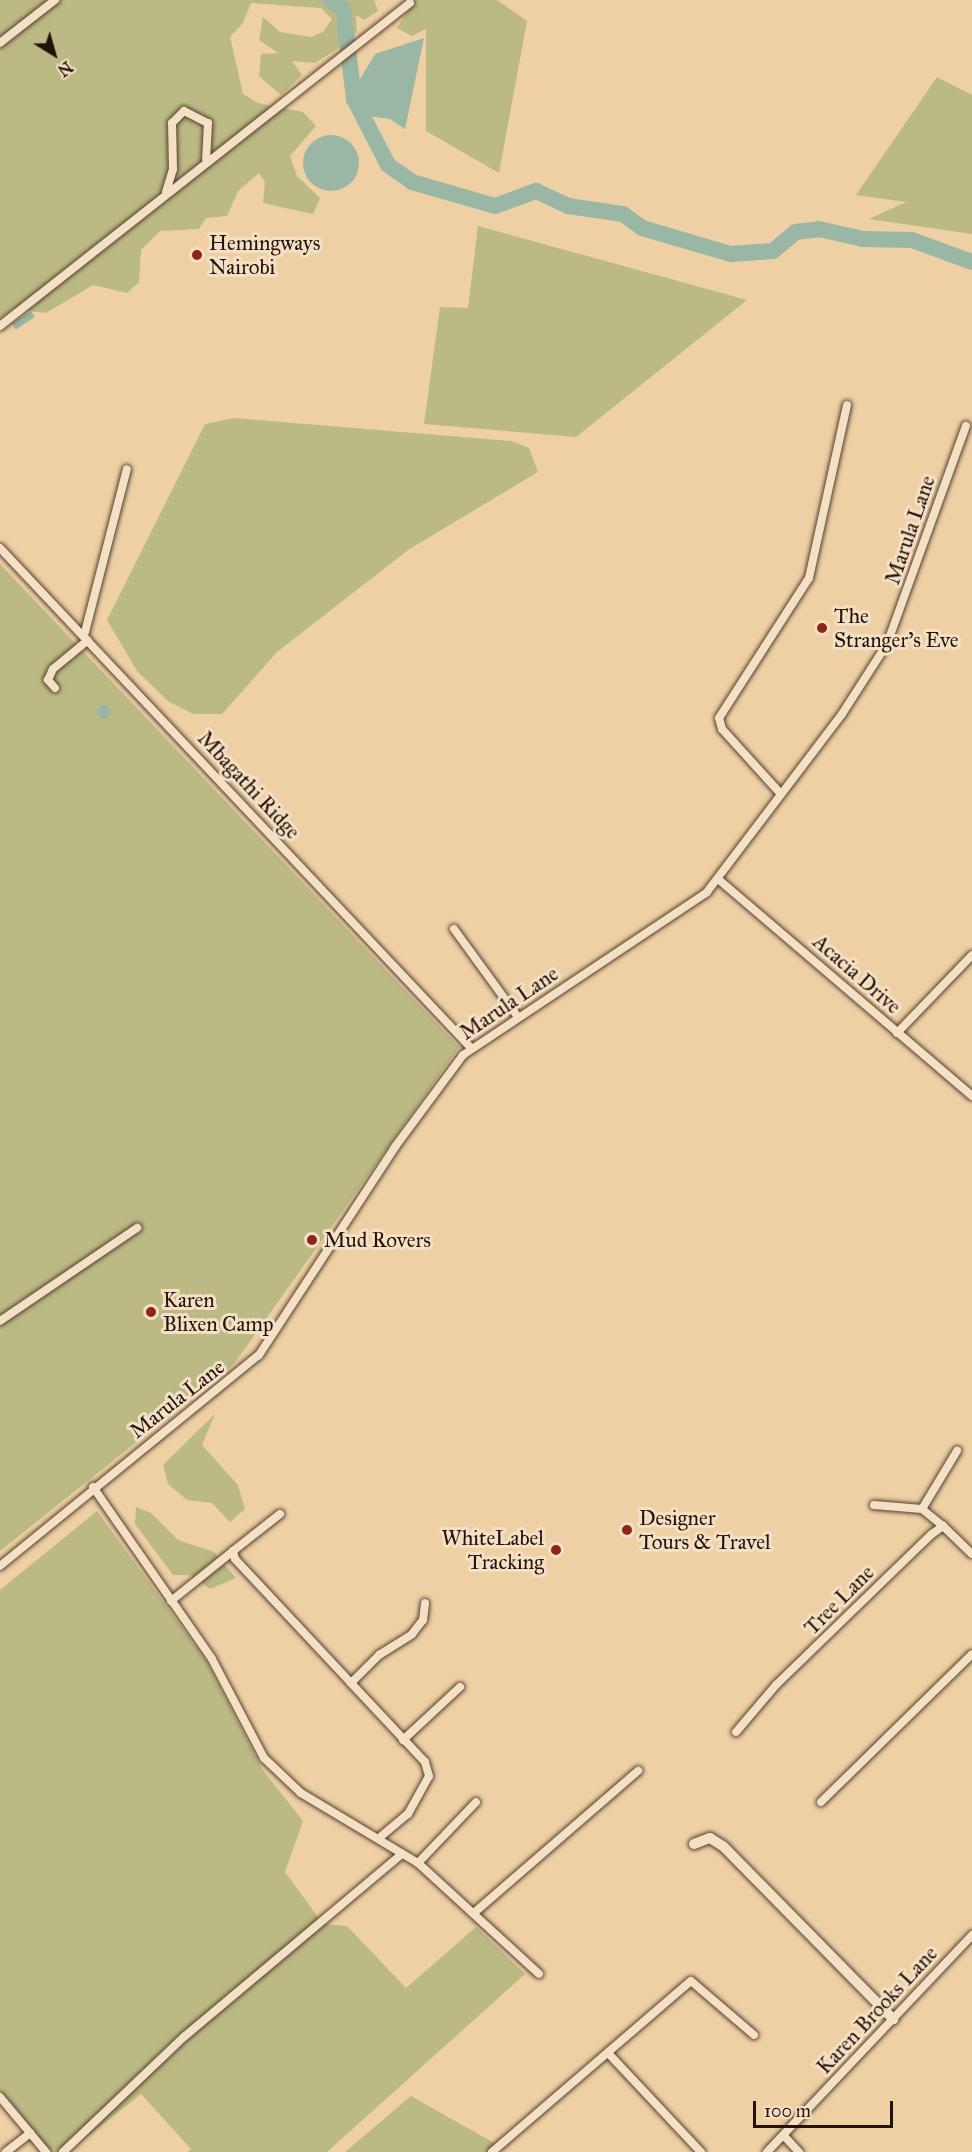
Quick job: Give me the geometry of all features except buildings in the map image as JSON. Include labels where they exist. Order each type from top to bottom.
[{"type":"street","points":[[0,43],[56,0]]},
{"type":"street","points":[[0,326],[206,159],[367,33],[410,3]]},
{"type":"street","points":[[166,192],[173,169],[172,123],[184,111],[208,123],[206,159]]},
{"type":"street","points":[[780,793],[722,729],[719,718],[809,578],[847,405]]},
{"type":"street","name":"Marula Lane","points":[[0,1566],[93,1487],[259,1355],[394,1147],[471,1048],[698,900],[718,879],[887,644],[966,426]]},
{"type":"street","points":[[55,688],[48,680],[53,669],[86,638],[127,469]]},
{"type":"street","name":"Mbagathi Ridge","points":[[0,548],[471,1048]]},
{"type":"street","name":"Acacia Drive","points":[[718,879],[972,1096]]},
{"type":"street","points":[[454,929],[519,1017]]},
{"type":"street","points":[[897,1033],[972,955]]},
{"type":"street","points":[[0,1321],[137,1228]]},
{"type":"street","points":[[922,1509],[957,1451]]},
{"type":"street","points":[[93,1487],[212,1659],[264,1758],[301,1793],[418,1863],[475,1912],[539,1974]]},
{"type":"street","points":[[874,1505],[922,1509],[972,1554]]},
{"type":"street","points":[[171,1601],[280,1514]]},
{"type":"street","name":"Tree Lane","points":[[736,1732],[776,1685],[943,1526]]},
{"type":"street","points":[[233,1551],[425,1762],[427,1789],[408,1814],[379,1838]]},
{"type":"street","points":[[351,1683],[379,1655],[412,1634],[423,1620],[425,1603]]},
{"type":"street","points":[[821,1802],[972,1654]]},
{"type":"street","points":[[403,1740],[460,1687]]},
{"type":"street","points":[[475,1912],[638,1771]]},
{"type":"street","points":[[418,1863],[477,1802]]},
{"type":"street","points":[[694,1844],[710,1838],[723,1846],[893,2019]]},
{"type":"street","points":[[63,2152],[185,2036],[402,1854]]},
{"type":"street","name":"Karen Brooks Lane","points":[[767,2152],[785,2137],[972,1935]]},
{"type":"street","points":[[492,2152],[691,1981],[754,2035]]},
{"type":"street","points":[[608,2054],[701,2152]]},
{"type":"street","points":[[0,2097],[46,2152]]},
{"type":"street","points":[[6,2152],[30,2133]]},
{"type":"street","points":[[785,2137],[799,2152]]},
{"type":"shaded area","points":[[0,0],[374,0],[378,11],[364,20],[356,15],[357,32],[337,49],[315,63],[292,61],[302,75],[281,95],[259,76],[261,54],[278,53],[259,40],[263,17],[280,32],[310,37],[323,32],[332,19],[321,8],[251,3],[243,23],[230,37],[243,94],[258,103],[303,112],[316,126],[290,156],[297,176],[320,198],[313,214],[263,203],[265,182],[259,173],[238,191],[227,216],[206,218],[199,229],[160,231],[141,250],[139,282],[127,293],[93,285],[46,313],[13,309],[0,318]]},
{"type":"shaded area","points":[[415,0],[497,0],[527,21],[499,173],[426,131],[426,29],[412,36],[397,28]]},
{"type":"shaded area","points":[[424,38],[405,129],[390,119],[360,115],[346,103],[375,54]]},
{"type":"shaded area","points":[[937,77],[972,95],[972,234],[869,219],[906,202],[856,195]]},
{"type":"shaded area","points":[[325,135],[337,135],[347,139],[355,147],[359,163],[355,179],[347,187],[337,191],[325,191],[315,187],[307,179],[303,169],[303,157],[307,147],[315,139]]},
{"type":"shaded area","points":[[478,226],[747,300],[576,437],[424,424],[440,307],[468,308]]},
{"type":"shaded area","points":[[31,311],[35,317],[16,330],[12,324]]},
{"type":"shaded area","points":[[234,418],[511,441],[529,448],[538,472],[408,550],[277,652],[222,714],[193,714],[168,701],[137,671],[107,620],[205,424]]},
{"type":"shaded area","points":[[0,564],[459,1047],[234,1364],[0,1551]]},
{"type":"shaded area","points":[[104,705],[109,707],[111,712],[109,717],[104,719],[99,717],[97,712],[99,707]]},
{"type":"shaded area","points":[[215,1414],[202,1445],[238,1485],[245,1509],[230,1522],[212,1503],[187,1500],[168,1484],[163,1465]]},
{"type":"shaded area","points":[[136,1507],[151,1513],[178,1540],[214,1552],[236,1578],[210,1589],[190,1575],[173,1575],[135,1524]]},
{"type":"shaded area","points":[[97,1511],[207,1662],[262,1769],[303,1821],[285,1872],[323,1924],[347,1926],[406,1988],[476,1927],[525,1974],[327,2152],[188,2152],[191,2149],[141,2094],[68,2152],[50,2152],[0,2091],[0,1590]]},
{"type":"shaded area","points":[[411,2096],[496,2144],[498,2152],[345,2152]]},
{"type":"waterway","points":[[330,0],[343,9],[354,99],[388,165],[412,182],[495,206],[536,191],[568,206],[623,214],[642,228],[731,254],[773,251],[796,232],[819,229],[863,239],[912,240],[972,262]]},
{"type":"place","name":"Hemingways Nairobi","points":[[197,255]]},
{"type":"place","name":"The Stranger's Eve","points":[[822,628]]},
{"type":"place","name":"Mud Rovers","points":[[312,1240]]},
{"type":"place","name":"Karen Blixen Camp","points":[[151,1312]]},
{"type":"place","name":"Designer Tours & Travel","points":[[627,1530]]},
{"type":"place","name":"WhiteLabel Tracking","points":[[556,1550]]}]
